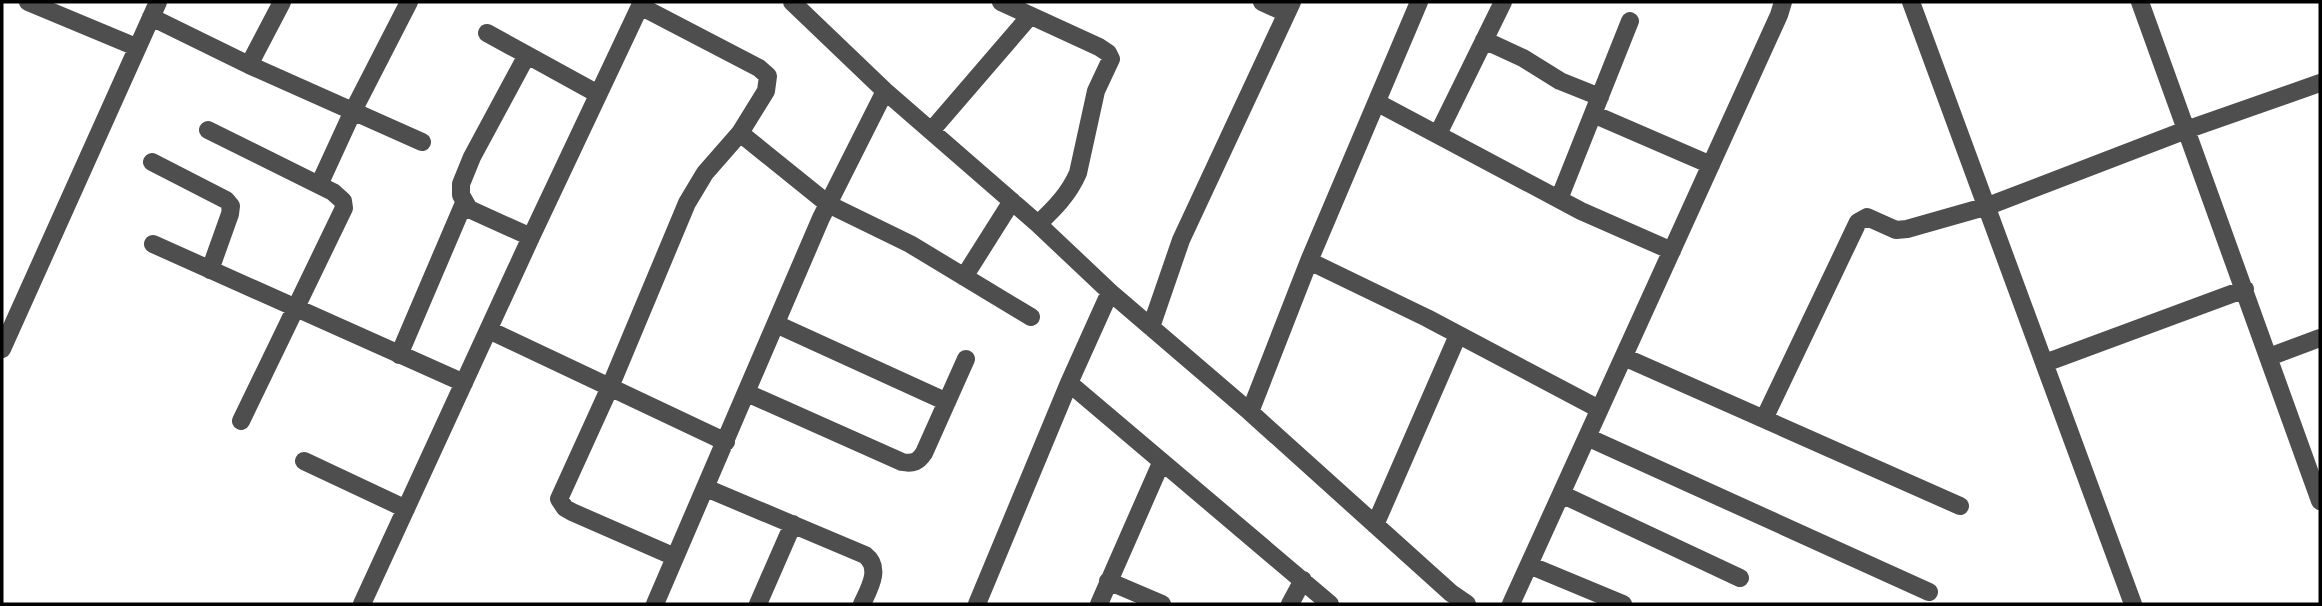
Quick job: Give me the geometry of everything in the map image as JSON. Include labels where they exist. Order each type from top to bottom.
[{"type":"street","points":[[28,2],[136,47]]},
{"type":"street","points":[[249,65],[282,2]]},
{"type":"street","points":[[319,185],[352,111],[409,2]]},
{"type":"street","points":[[1001,2],[1099,47],[1108,52],[1111,59],[1096,90],[1078,173],[1055,209],[1038,224]]},
{"type":"street","points":[[1151,327],[1181,240],[1289,7],[1262,2]]},
{"type":"street","points":[[1250,412],[1309,261],[1419,2]]},
{"type":"street","points":[[1438,134],[1503,2]]},
{"type":"street","points":[[1511,604],[1783,2]]},
{"type":"street","points":[[1911,2],[2133,604]]},
{"type":"street","points":[[2140,2],[2320,501]]},
{"type":"street","points":[[362,604],[641,4],[766,72],[769,80],[766,91],[740,133],[705,173],[687,203],[610,387],[559,499],[565,508],[572,512],[676,557]]},
{"type":"street","points":[[802,5],[885,91],[1038,224],[1110,292],[1250,412],[1375,525],[1448,599],[1467,604]]},
{"type":"street","points":[[2,349],[6,325],[154,9],[249,65],[422,142]]},
{"type":"street","points":[[931,131],[1030,16]]},
{"type":"street","points":[[1559,199],[1630,21]]},
{"type":"street","points":[[487,33],[598,94]]},
{"type":"street","points":[[1484,40],[1523,58],[1560,81],[1600,97]]},
{"type":"street","points":[[527,55],[465,172],[461,195],[469,209],[531,237]]},
{"type":"street","points":[[1764,419],[1858,222],[1867,217],[1896,230],[1907,229],[1988,206],[2186,130],[2320,83]]},
{"type":"street","points":[[655,604],[828,204],[885,91]]},
{"type":"street","points":[[1378,103],[1559,199],[1672,251]]},
{"type":"street","points":[[1593,114],[1711,165]]},
{"type":"street","points":[[208,130],[339,195],[344,208],[241,421]]},
{"type":"street","points":[[740,133],[828,204],[888,232],[1031,317]]},
{"type":"street","points":[[152,162],[226,200],[231,206],[210,270]]},
{"type":"street","points":[[964,277],[1012,201]]},
{"type":"street","points":[[399,355],[464,203]]},
{"type":"street","points":[[153,244],[464,383]]},
{"type":"street","points":[[1309,261],[1599,409]]},
{"type":"street","points":[[2045,363],[2245,289]]},
{"type":"street","points":[[977,604],[1110,292]]},
{"type":"street","points":[[776,324],[947,402]]},
{"type":"street","points":[[489,330],[726,442]]},
{"type":"street","points":[[1375,525],[1458,335]]},
{"type":"street","points":[[2269,357],[2320,338]]},
{"type":"street","points":[[1624,357],[1960,506]]},
{"type":"street","points":[[747,393],[909,463],[920,459],[966,359]]},
{"type":"street","points":[[1069,383],[1330,604]]},
{"type":"street","points":[[1587,437],[1929,592]]},
{"type":"street","points":[[304,461],[406,509]]},
{"type":"street","points":[[1099,604],[1161,463]]},
{"type":"street","points":[[706,488],[871,559],[874,571],[862,604]]},
{"type":"street","points":[[1561,494],[1740,578]]},
{"type":"street","points":[[758,604],[793,524]]},
{"type":"street","points":[[1529,565],[1623,604]]},
{"type":"street","points":[[1290,604],[1303,580]]},
{"type":"street","points":[[1108,581],[1162,604]]}]
